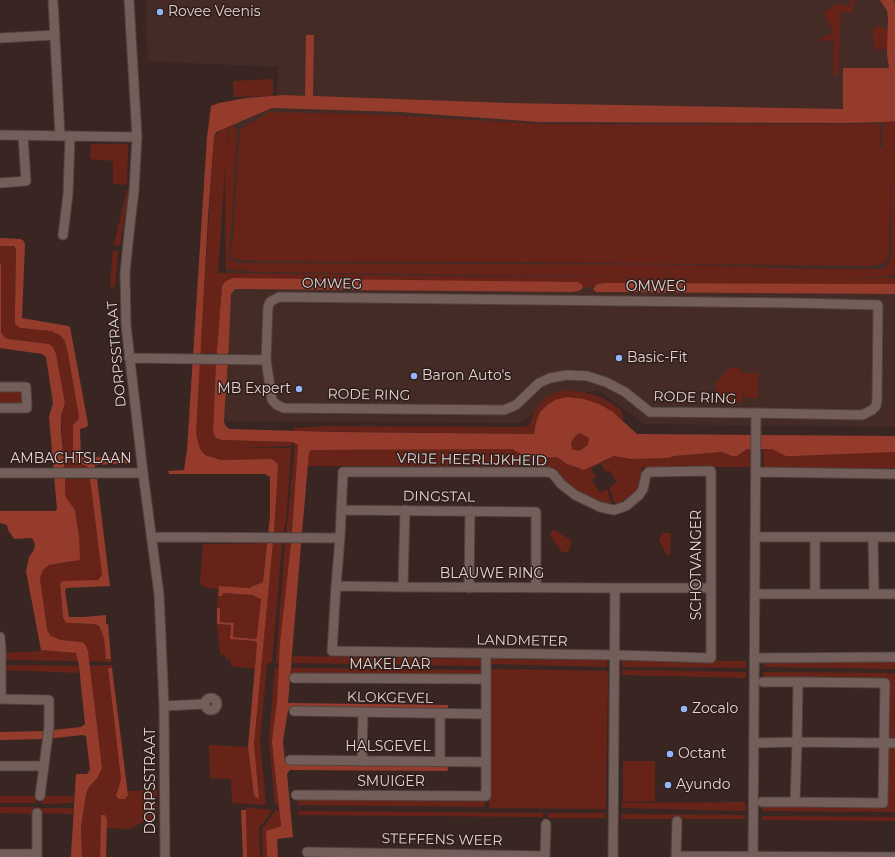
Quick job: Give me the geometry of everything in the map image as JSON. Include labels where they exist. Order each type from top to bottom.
[{"type":"street","points":[[53,0],[60,136]]},
{"type":"street","name":"DORPSSTRAAT","points":[[129,0],[137,137],[134,191],[125,273],[126,325],[158,594],[164,706],[165,857]]},
{"type":"street","points":[[0,38],[55,35]]},
{"type":"street","points":[[0,135],[137,137]]},
{"type":"street","points":[[0,183],[26,181],[22,136]]},
{"type":"street","points":[[63,235],[68,194],[70,136]]},
{"type":"street","name":"OMWEG","points":[[266,360],[268,307],[270,302],[279,297],[878,305],[877,400],[876,406],[872,410],[862,415],[756,413]]},
{"type":"street","points":[[129,358],[266,360]]},
{"type":"street","name":"RODE RING","points":[[266,360],[272,400],[277,405],[284,408],[504,410],[516,405],[534,386],[544,380],[567,375],[587,376],[606,382],[625,392],[650,412],[756,413],[753,856]]},
{"type":"street","points":[[0,386],[26,387],[27,408],[0,408]]},
{"type":"street","name":"VRIJE HEERLIJKHEID","points":[[341,510],[343,472],[549,472],[553,474],[568,491],[600,507],[614,510],[626,506],[639,495],[643,489],[646,475],[649,472],[711,471]]},
{"type":"street","name":"SCHOTVANGER","points":[[711,471],[711,658]]},
{"type":"street","points":[[756,472],[895,474]]},
{"type":"street","name":"AMBACHTSLAAN","points":[[0,474],[143,473]]},
{"type":"street","points":[[336,586],[341,510]]},
{"type":"street","name":"DINGSTAL","points":[[341,510],[536,512],[536,588]]},
{"type":"street","points":[[403,587],[405,510]]},
{"type":"street","points":[[469,588],[470,511]]},
{"type":"street","points":[[151,536],[340,538]]},
{"type":"street","points":[[756,537],[895,538]]},
{"type":"street","points":[[815,537],[815,593]]},
{"type":"street","points":[[873,538],[874,593]]},
{"type":"street","name":"BLAUWE RING","points":[[336,586],[469,588],[711,588]]},
{"type":"street","name":"LANDMETER","points":[[336,586],[332,651],[615,655],[711,658]]},
{"type":"street","points":[[613,857],[615,588]]},
{"type":"street","points":[[755,594],[895,594]]},
{"type":"street","points":[[0,637],[1,699],[49,700],[49,727],[40,796]]},
{"type":"street","points":[[486,654],[486,762]]},
{"type":"street","points":[[755,658],[895,657]]},
{"type":"street","name":"MAKELAAR","points":[[294,678],[486,679]]},
{"type":"street","points":[[762,802],[883,802],[885,683],[763,682]]},
{"type":"street","points":[[795,802],[798,682]]},
{"type":"street","points":[[164,706],[205,704]]},
{"type":"street","name":"KLOKGEVEL","points":[[294,711],[486,714]]},
{"type":"street","points":[[362,761],[363,712]]},
{"type":"street","points":[[440,713],[440,762]]},
{"type":"street","points":[[754,743],[895,743]]},
{"type":"street","name":"HALSGEVEL","points":[[290,760],[486,762]]},
{"type":"street","name":"SMUIGER","points":[[296,795],[486,796],[486,762]]},
{"type":"street","points":[[0,766],[44,766]]},
{"type":"street","points":[[0,854],[37,856],[37,814]]},
{"type":"street","points":[[677,821],[676,856],[895,857]]},
{"type":"street","name":"STEFFENS WEER","points":[[307,852],[337,855],[545,856],[546,824]]},
{"type":"shaded area","points":[[146,0],[893,0],[895,62],[895,427],[644,424],[598,390],[554,399],[519,423],[224,421],[228,118],[277,106],[278,67],[148,61]]},
{"type":"shaded area","points":[[850,0],[854,0],[852,13],[841,11],[838,76],[833,75],[834,41],[818,40],[833,32],[824,13],[837,4],[850,6]]},
{"type":"shaded area","points":[[880,0],[894,0],[895,4],[895,122],[541,122],[400,112],[272,108],[216,132],[214,137],[208,216],[196,434],[200,449],[205,455],[221,460],[272,459],[277,463],[278,468],[274,532],[254,744],[259,799],[254,796],[248,747],[257,644],[255,641],[230,639],[231,625],[217,624],[217,608],[220,608],[220,622],[234,623],[233,637],[255,639],[257,637],[261,599],[252,595],[223,593],[222,596],[218,596],[219,586],[249,588],[263,582],[270,516],[270,477],[265,474],[169,474],[168,471],[184,470],[187,450],[207,137],[211,106],[246,98],[285,95],[305,96],[306,35],[314,35],[313,96],[508,103],[843,109],[843,68],[889,68],[887,54],[888,17],[887,11]]},
{"type":"shaded area","points":[[879,25],[888,31],[887,49],[875,49],[872,30]]},
{"type":"shaded area","points":[[273,79],[273,96],[234,97],[233,81]]},
{"type":"shaded area","points":[[269,112],[388,115],[538,124],[879,124],[880,146],[887,152],[882,144],[883,125],[885,122],[893,121],[895,122],[895,275],[882,277],[804,278],[895,278],[895,284],[605,283],[597,284],[594,287],[583,288],[582,285],[222,286],[217,353],[200,353],[214,137],[223,128],[228,126],[227,146],[230,127],[232,124],[237,129],[229,259],[237,263],[691,265],[811,269],[883,269],[887,266],[892,254],[891,180],[888,256],[884,263],[873,266],[238,260],[231,257],[231,252],[240,130]],"holes":[[[225,167],[226,269],[261,272],[721,278],[218,273]]]},
{"type":"shaded area","points":[[91,144],[128,144],[127,185],[113,184],[113,161],[90,159]]},
{"type":"shaded area","points":[[127,190],[129,191],[120,246],[114,245]]},
{"type":"shaded area","points":[[0,238],[20,239],[23,240],[25,244],[22,318],[70,327],[88,424],[87,427],[80,429],[81,457],[129,457],[131,463],[95,465],[95,468],[88,468],[87,466],[77,463],[74,460],[73,425],[79,417],[65,341],[60,335],[51,331],[21,328],[15,323],[16,249],[14,246],[0,246]]},
{"type":"shaded area","points":[[0,246],[14,246],[16,249],[15,310],[21,328],[51,331],[60,335],[65,341],[79,417],[73,425],[73,455],[74,460],[87,466],[88,468],[64,468],[61,416],[65,403],[56,354],[53,347],[49,344],[8,339],[5,338],[1,332]]},
{"type":"shaded area","points":[[113,251],[118,251],[115,287],[110,287]]},
{"type":"shaded area","points":[[0,261],[1,332],[5,338],[8,339],[49,344],[53,347],[56,354],[65,403],[61,416],[61,431],[65,494],[75,510],[79,536],[80,560],[49,565],[43,570],[40,578],[47,629],[49,633],[51,636],[61,640],[82,642],[85,644],[88,651],[102,768],[98,777],[89,787],[86,794],[81,826],[82,857],[71,857],[71,855],[76,774],[87,774],[90,770],[86,736],[0,740],[0,732],[45,731],[81,727],[85,724],[79,666],[76,653],[41,650],[26,571],[29,557],[34,550],[35,544],[32,538],[14,539],[8,530],[7,525],[0,523],[0,511],[55,511],[57,509],[49,417],[53,403],[46,357],[42,354],[0,348]]},
{"type":"shaded area","points":[[232,278],[578,282],[583,288],[579,291],[571,292],[235,289],[231,294],[224,421],[225,425],[229,429],[335,432],[534,434],[540,412],[555,400],[567,397],[584,399],[599,404],[613,412],[637,434],[895,436],[895,452],[786,456],[772,449],[747,449],[737,456],[732,456],[722,452],[674,456],[668,458],[631,459],[614,456],[584,470],[567,464],[557,457],[530,459],[512,449],[311,450],[309,453],[288,703],[448,705],[448,710],[288,710],[283,741],[285,762],[288,764],[447,765],[448,771],[290,770],[287,774],[293,837],[277,839],[278,857],[267,857],[266,831],[281,826],[272,742],[277,701],[280,644],[291,543],[298,445],[292,442],[222,440],[216,438],[213,432],[216,363],[222,286],[225,282]],"holes":[[[580,433],[589,438],[588,445],[579,451],[572,449],[571,443],[576,435]]]},
{"type":"shaded area","points":[[597,284],[895,284],[895,294],[596,292],[593,289]]},
{"type":"shaded area","points":[[216,363],[213,432],[216,438],[222,440],[292,442],[292,446],[240,448],[290,448],[286,522],[283,532],[274,532],[278,468],[277,463],[272,459],[221,460],[205,455],[200,449],[196,434],[200,364]]},
{"type":"shaded area","points":[[738,367],[742,373],[758,373],[758,398],[745,398],[744,384],[743,400],[740,400],[744,402],[711,402],[711,400],[717,400],[716,383],[730,368]]},
{"type":"shaded area","points":[[0,390],[22,391],[22,404],[0,404]]},
{"type":"shaded area","points":[[562,390],[582,392],[601,397],[620,409],[624,421],[613,412],[584,399],[567,397],[547,405],[540,412],[534,434],[293,431],[294,428],[330,426],[522,427],[530,425],[534,412],[546,397]]},
{"type":"shaded area","points":[[580,433],[589,438],[588,445],[579,451],[572,449],[571,443],[576,435]]},
{"type":"shaded area","points":[[295,442],[298,445],[291,532],[286,532],[289,509]]},
{"type":"shaded area","points":[[763,448],[772,449],[794,456],[895,452],[895,468],[764,468]]},
{"type":"shaded area","points":[[512,449],[530,459],[557,457],[577,469],[590,468],[600,462],[602,463],[614,456],[631,459],[668,458],[674,456],[723,452],[732,456],[737,456],[747,449],[751,449],[751,467],[642,467],[638,486],[634,494],[618,503],[615,503],[609,488],[617,482],[609,470],[606,472],[600,463],[591,469],[596,477],[592,480],[600,493],[607,489],[611,503],[609,504],[597,502],[570,487],[556,468],[525,466],[308,466],[309,453],[311,450]]},
{"type":"shaded area","points":[[65,479],[90,479],[102,575],[98,580],[60,583],[63,617],[66,623],[95,624],[99,626],[104,638],[106,659],[111,659],[112,662],[89,661],[85,644],[82,642],[61,640],[51,636],[47,629],[40,578],[43,570],[49,565],[72,562],[79,536],[75,510],[66,499]]},
{"type":"shaded area","points":[[90,479],[97,479],[110,586],[66,588],[65,591],[69,617],[106,615],[111,659],[106,659],[104,638],[99,626],[95,624],[66,623],[63,617],[60,583],[63,581],[98,580],[102,575]]},
{"type":"shaded area","points":[[553,529],[572,541],[568,552],[562,552],[550,535]]},
{"type":"shaded area","points":[[663,533],[671,533],[670,555],[667,555],[659,540]]},
{"type":"shaded area","points":[[273,542],[282,543],[272,662],[267,664],[260,741],[266,805],[232,803],[231,779],[210,778],[209,745],[248,747],[254,796],[259,798],[254,744]]},
{"type":"shaded area","points":[[267,543],[263,582],[249,588],[219,586],[219,589],[207,588],[200,584],[203,544]]},
{"type":"shaded area","points":[[285,543],[291,543],[279,663],[276,663]]},
{"type":"shaded area","points":[[223,593],[252,595],[261,599],[258,634],[255,639],[233,637],[234,623],[220,622],[220,608],[217,608],[218,596],[222,596]]},
{"type":"shaded area","points":[[217,624],[231,625],[230,638],[255,641],[257,644],[255,669],[231,666],[230,659],[226,659],[226,655],[220,655]]},
{"type":"shaded area","points":[[41,650],[76,653],[78,661],[6,660],[6,653]]},
{"type":"shaded area","points":[[293,656],[483,659],[482,666],[292,663]]},
{"type":"shaded area","points":[[491,659],[607,660],[607,667],[491,664]]},
{"type":"shaded area","points":[[622,660],[746,661],[746,668],[622,667]]},
{"type":"shaded area","points":[[764,661],[895,662],[895,669],[764,667]]},
{"type":"shaded area","points":[[7,665],[79,666],[79,673],[6,670]]},
{"type":"shaded area","points":[[112,665],[112,668],[108,669],[121,779],[116,796],[128,795],[128,791],[157,790],[156,821],[145,821],[129,829],[106,828],[107,820],[101,815],[100,857],[82,857],[81,826],[86,794],[89,787],[98,777],[102,768],[90,666]]},
{"type":"shaded area","points":[[108,668],[112,668],[128,795],[125,799],[119,799],[116,796],[121,779]]},
{"type":"shaded area","points":[[275,668],[279,668],[274,755],[279,805],[275,805],[269,739]]},
{"type":"shaded area","points":[[291,668],[483,670],[483,676],[291,675]]},
{"type":"shaded area","points":[[490,669],[608,671],[606,809],[489,808]]},
{"type":"shaded area","points":[[623,670],[746,672],[746,678],[622,675]]},
{"type":"shaded area","points":[[764,672],[895,673],[895,737],[888,737],[889,680],[763,679]]},
{"type":"shaded area","points":[[887,748],[895,748],[895,812],[762,811],[763,805],[886,805]]},
{"type":"shaded area","points":[[623,761],[655,761],[655,801],[623,802]]},
{"type":"shaded area","points":[[0,796],[37,796],[36,803],[0,803]]},
{"type":"shaded area","points":[[42,796],[74,796],[73,803],[41,804]]},
{"type":"shaded area","points":[[298,799],[485,801],[485,807],[298,805]]},
{"type":"shaded area","points":[[745,802],[746,811],[622,808],[622,803]]},
{"type":"shaded area","points":[[0,807],[35,807],[34,814],[0,813]]},
{"type":"shaded area","points":[[246,807],[271,810],[271,813],[259,828],[260,857],[247,857]]},
{"type":"shaded area","points":[[40,808],[73,808],[73,814],[39,813]]},
{"type":"shaded area","points":[[241,810],[246,810],[247,857],[243,857]]},
{"type":"shaded area","points":[[276,810],[279,810],[281,826],[266,831],[267,857],[263,857],[262,829]]},
{"type":"shaded area","points":[[299,811],[543,813],[543,817],[298,815]]},
{"type":"shaded area","points":[[548,813],[605,813],[606,818],[548,818]]},
{"type":"shaded area","points":[[622,814],[745,815],[745,819],[621,819]]},
{"type":"shaded area","points":[[101,815],[105,815],[107,820],[106,857],[100,857]]},
{"type":"shaded area","points":[[762,816],[895,817],[895,821],[762,820]]},
{"type":"place","name":"Rovee Veenis","points":[[160,12]]},
{"type":"place","name":"Basic-Fit","points":[[619,358]]},
{"type":"place","name":"Baron Auto's","points":[[414,376]]},
{"type":"place","name":"MB Expert","points":[[299,389]]},
{"type":"place","name":"Zocalo","points":[[684,709]]},
{"type":"place","name":"Octant","points":[[670,754]]},
{"type":"place","name":"Ayundo","points":[[668,785]]}]
